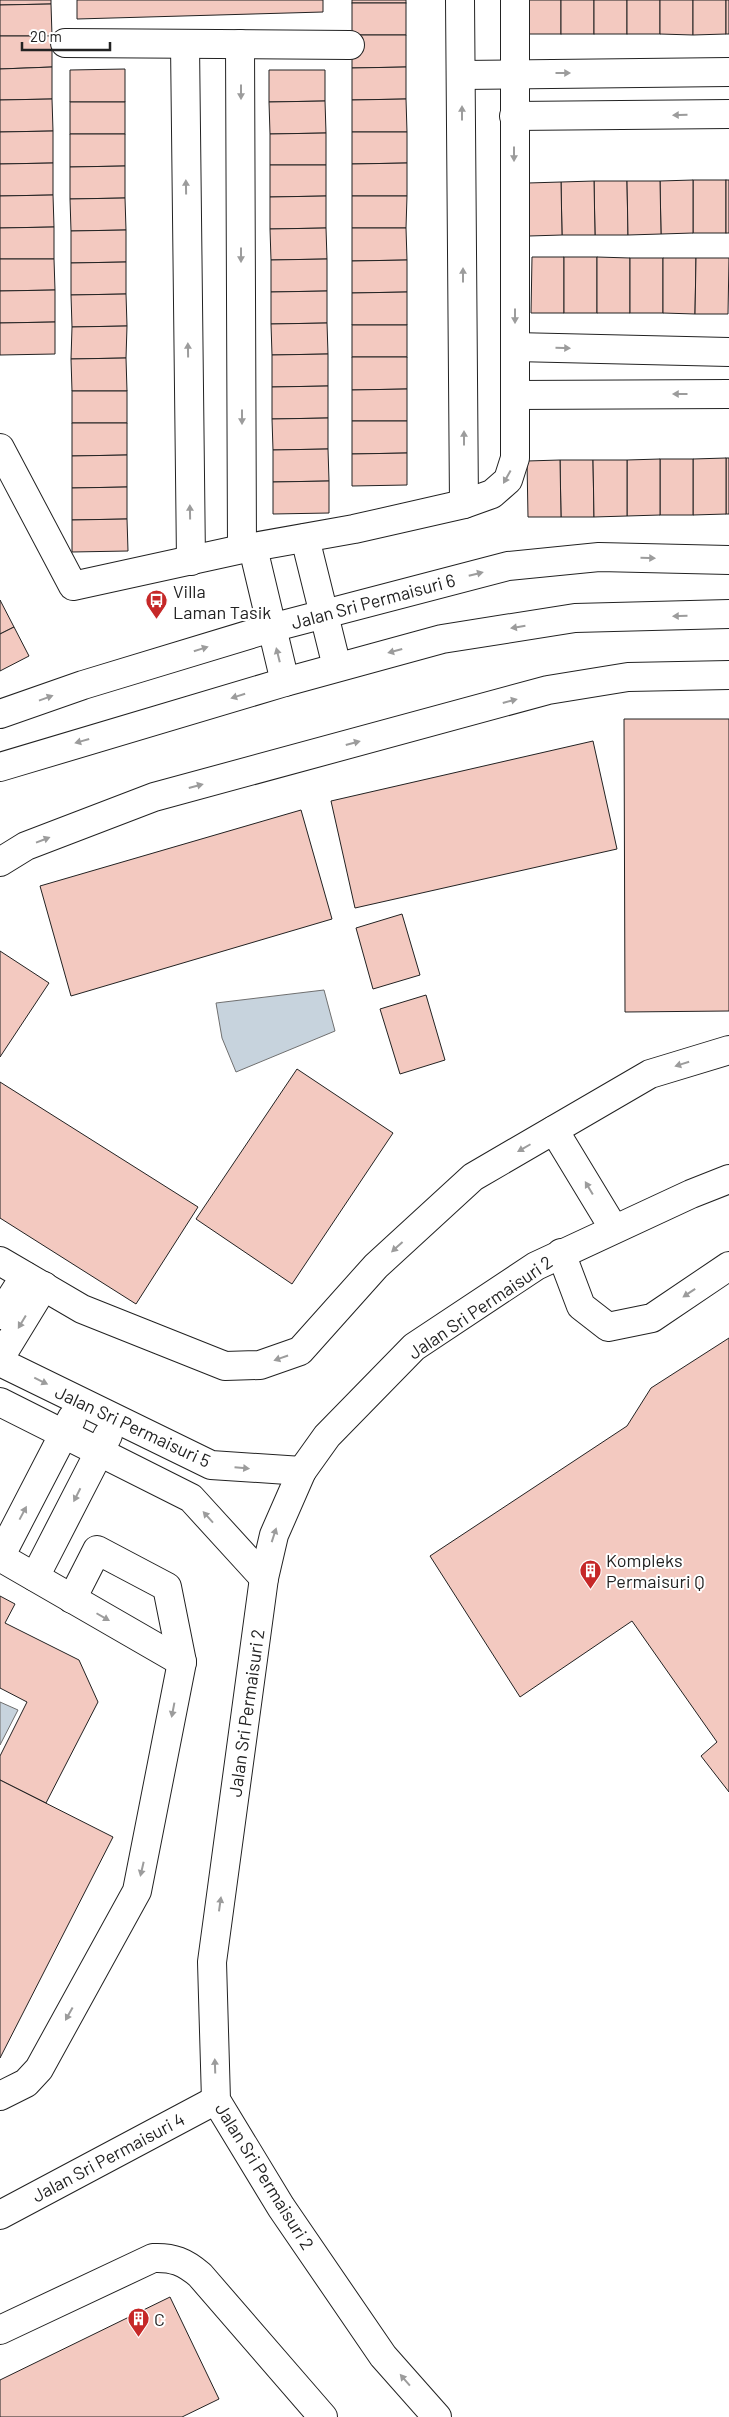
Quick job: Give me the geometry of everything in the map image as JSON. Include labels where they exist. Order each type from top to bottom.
[{"type":"street","points":[[460,0],[464,504]]},
{"type":"street","points":[[0,448],[73,586],[247,549],[354,529],[464,504],[492,494],[508,480],[515,458],[515,0]]},
{"type":"street","points":[[65,43],[350,45]]},
{"type":"street","points":[[185,44],[190,561]]},
{"type":"street","points":[[240,44],[247,549],[261,587],[285,682]]},
{"type":"street","points":[[461,75],[729,72]]},
{"type":"street","points":[[514,116],[729,114]]},
{"type":"street","points":[[515,347],[729,352]]},
{"type":"street","points":[[515,394],[729,394]]},
{"type":"street","points":[[305,538],[337,667]]},
{"type":"street","name":"Jalan Sri Permaisuri 6","points":[[0,714],[83,685],[271,628],[508,566],[599,557],[729,560]]},
{"type":"street","points":[[0,767],[285,682],[442,639],[575,618],[729,614]]},
{"type":"street","points":[[0,862],[26,846],[154,797],[548,690],[628,677],[729,675]]},
{"type":"street","points":[[0,1261],[82,1309],[225,1366],[260,1365],[300,1351],[376,1266],[473,1177],[650,1074],[729,1050]]},
{"type":"street","points":[[554,1130],[614,1229]]},
{"type":"street","name":"Jalan Sri Permaisuri 2","points":[[436,2417],[384,2356],[281,2207],[216,2100],[212,1962],[264,1578],[274,1534],[302,1471],[327,1436],[414,1347],[536,1266],[691,1194],[729,1179]]},
{"type":"street","points":[[561,1254],[581,1306],[608,1327],[652,1318],[729,1266]]},
{"type":"street","points":[[0,1315],[34,1281]]},
{"type":"street","points":[[0,1358],[34,1281]]},
{"type":"street","name":"Jalan Sri Permaisuri 5","points":[[0,1362],[211,1465],[302,1471]]},
{"type":"street","points":[[81,1401],[0,1557],[182,1662]]},
{"type":"street","name":"Jalan Sri Permaisuri 5","points":[[0,1402],[191,1498],[264,1578]]},
{"type":"street","points":[[35,1577],[116,1418]]},
{"type":"street","points":[[0,2096],[26,2083],[39,2069],[137,1891],[182,1662],[167,1587],[97,1550],[72,1599]]},
{"type":"street","name":"Jalan Sri Permaisuri 4","points":[[0,2214],[216,2100]]},
{"type":"street","points":[[0,2330],[153,2258],[170,2258],[187,2264],[200,2275],[322,2417]]},
{"type":"shaded area","points":[[324,990],[335,1031],[236,1072],[222,1038],[216,1003]]},
{"type":"shaded area","points":[[0,1702],[18,1710],[0,1745]]},
{"type":"building","points":[[0,0],[51,0],[51,4],[0,5]]},
{"type":"building","points":[[77,0],[323,0],[323,12],[77,19]]},
{"type":"building","points":[[352,0],[406,0],[406,3],[352,3]]},
{"type":"building","points":[[528,0],[561,0],[561,34],[528,34]]},
{"type":"building","points":[[561,0],[594,0],[594,34],[561,34]]},
{"type":"building","points":[[594,0],[627,0],[627,34],[594,34]]},
{"type":"building","points":[[627,0],[660,0],[660,34],[627,34]]},
{"type":"building","points":[[660,0],[693,0],[693,35],[660,34]]},
{"type":"building","points":[[693,0],[726,0],[726,34],[693,35]]},
{"type":"building","points":[[726,0],[729,0],[729,34],[726,34]]},
{"type":"building","points":[[352,3],[406,3],[406,35],[352,35]]},
{"type":"building","points":[[51,4],[52,36],[0,36],[0,5]]},
{"type":"building","points":[[352,35],[406,35],[406,67],[352,68]]},
{"type":"building","points":[[0,36],[52,36],[52,67],[0,69]]},
{"type":"building","points":[[52,67],[52,99],[0,100],[0,69]]},
{"type":"building","points":[[406,67],[406,99],[352,100],[352,68]]},
{"type":"building","points":[[125,69],[125,102],[70,102],[70,70]]},
{"type":"building","points":[[269,70],[325,70],[325,101],[269,102]]},
{"type":"building","points":[[52,99],[53,131],[0,132],[0,100]]},
{"type":"building","points":[[406,99],[407,132],[352,132],[352,100]]},
{"type":"building","points":[[325,101],[326,133],[270,134],[269,102]]},
{"type":"building","points":[[70,102],[125,102],[125,134],[70,134]]},
{"type":"building","points":[[53,131],[53,163],[0,164],[0,132]]},
{"type":"building","points":[[352,132],[407,132],[407,163],[352,164]]},
{"type":"building","points":[[326,133],[326,165],[270,165],[270,134]]},
{"type":"building","points":[[70,134],[125,134],[125,166],[70,167]]},
{"type":"building","points":[[53,163],[53,195],[0,196],[0,164]]},
{"type":"building","points":[[407,163],[407,196],[352,196],[352,164]]},
{"type":"building","points":[[270,165],[326,165],[326,196],[270,197]]},
{"type":"building","points":[[125,166],[125,198],[70,199],[70,167]]},
{"type":"building","points":[[693,180],[726,180],[726,233],[693,233]]},
{"type":"building","points":[[693,180],[693,233],[661,234],[660,181]]},
{"type":"building","points":[[726,180],[729,180],[729,233],[726,233]]},
{"type":"building","points":[[594,181],[627,181],[628,235],[595,235]]},
{"type":"building","points":[[594,181],[595,235],[562,235],[561,182]]},
{"type":"building","points":[[627,181],[660,181],[661,234],[628,235]]},
{"type":"building","points":[[561,182],[562,235],[529,236],[528,183]]},
{"type":"building","points":[[53,195],[54,227],[0,228],[0,196]]},
{"type":"building","points":[[326,196],[326,228],[270,229],[270,197]]},
{"type":"building","points":[[352,196],[407,196],[406,228],[352,228]]},
{"type":"building","points":[[125,198],[126,230],[71,231],[70,199]]},
{"type":"building","points":[[54,227],[54,259],[0,259],[0,228]]},
{"type":"building","points":[[326,228],[327,259],[271,260],[270,229]]},
{"type":"building","points":[[352,228],[406,228],[407,260],[352,261]]},
{"type":"building","points":[[126,230],[126,262],[71,263],[71,231]]},
{"type":"building","points":[[532,257],[564,257],[564,313],[531,313]]},
{"type":"building","points":[[564,257],[597,257],[597,313],[564,313]]},
{"type":"building","points":[[597,257],[630,258],[630,313],[597,313]]},
{"type":"building","points":[[630,258],[663,258],[663,313],[630,313]]},
{"type":"building","points":[[663,258],[696,258],[695,314],[663,313]]},
{"type":"building","points":[[696,258],[729,258],[728,314],[695,314]]},
{"type":"building","points":[[0,259],[54,259],[55,290],[0,291]]},
{"type":"building","points":[[327,259],[327,291],[271,292],[271,260]]},
{"type":"building","points":[[407,260],[407,292],[352,293],[352,261]]},
{"type":"building","points":[[126,262],[126,294],[71,295],[71,263]]},
{"type":"building","points":[[55,290],[55,322],[0,323],[0,291]]},
{"type":"building","points":[[327,291],[327,323],[271,324],[271,292]]},
{"type":"building","points":[[407,292],[407,325],[352,325],[352,293]]},
{"type":"building","points":[[126,294],[127,326],[72,327],[71,295]]},
{"type":"building","points":[[55,322],[55,354],[0,355],[0,323]]},
{"type":"building","points":[[327,323],[328,354],[272,355],[271,324]]},
{"type":"building","points":[[352,325],[407,325],[407,357],[352,357]]},
{"type":"building","points":[[127,326],[126,358],[71,359],[72,327]]},
{"type":"building","points":[[328,354],[328,386],[272,387],[272,355]]},
{"type":"building","points":[[352,357],[407,357],[407,389],[352,390]]},
{"type":"building","points":[[126,358],[127,391],[72,391],[71,359]]},
{"type":"building","points":[[328,386],[328,418],[272,419],[272,387]]},
{"type":"building","points":[[407,389],[407,421],[352,421],[352,390]]},
{"type":"building","points":[[72,391],[127,391],[127,423],[72,423]]},
{"type":"building","points":[[328,418],[328,449],[273,450],[272,419]]},
{"type":"building","points":[[352,421],[407,421],[407,453],[352,454]]},
{"type":"building","points":[[72,423],[127,423],[127,455],[72,456]]},
{"type":"building","points":[[328,449],[329,481],[273,482],[273,450]]},
{"type":"building","points":[[407,453],[407,485],[352,486],[352,454]]},
{"type":"building","points":[[127,455],[127,487],[72,488],[72,456]]},
{"type":"building","points":[[726,458],[729,458],[729,514],[726,514]]},
{"type":"building","points":[[726,458],[726,514],[693,515],[693,459]]},
{"type":"building","points":[[660,459],[693,459],[693,515],[660,515]]},
{"type":"building","points":[[660,459],[660,515],[627,516],[627,460]]},
{"type":"building","points":[[560,460],[593,460],[594,517],[561,517]]},
{"type":"building","points":[[560,460],[561,517],[528,517],[527,461]]},
{"type":"building","points":[[593,460],[627,460],[627,516],[594,517]]},
{"type":"building","points":[[329,481],[329,513],[273,514],[273,482]]},
{"type":"building","points":[[127,487],[127,519],[72,520],[72,488]]},
{"type":"building","points":[[127,519],[128,551],[72,552],[72,520]]},
{"type":"building","points":[[0,600],[14,627],[0,634]]},
{"type":"building","points":[[14,627],[29,656],[0,671],[0,634]]},
{"type":"building","points":[[624,719],[729,719],[729,1011],[625,1012]]},
{"type":"building","points":[[593,741],[617,849],[355,908],[331,801]]},
{"type":"building","points":[[301,810],[332,919],[71,996],[40,886]]},
{"type":"building","points":[[402,914],[420,975],[373,989],[356,928]]},
{"type":"building","points":[[0,951],[49,983],[0,1057]]},
{"type":"building","points":[[426,995],[445,1060],[400,1074],[380,1009]]},
{"type":"building","points":[[297,1069],[393,1133],[292,1284],[196,1219]]},
{"type":"building","points":[[0,1082],[198,1207],[136,1304],[0,1218]]},
{"type":"building","name":"Kompleks Permaisuri Q","points":[[729,1338],[729,1792],[701,1756],[717,1742],[632,1621],[520,1697],[430,1556],[627,1426],[651,1388]]},
{"type":"building","points":[[0,1596],[15,1604],[5,1623],[79,1660],[98,1702],[46,1803],[0,1780],[0,1756],[27,1702],[0,1688]]},
{"type":"building","points":[[0,1780],[113,1837],[0,2058]]},
{"type":"building","name":"C","points":[[170,2297],[219,2399],[182,2417],[0,2417],[0,2380]]},
{"type":"place","name":"Villa Laman Tasik","points":[[157,620]]},
{"type":"place","name":"Kompleks Permaisuri Q","points":[[590,1589]]},
{"type":"place","name":"C","points":[[138,2338]]}]
